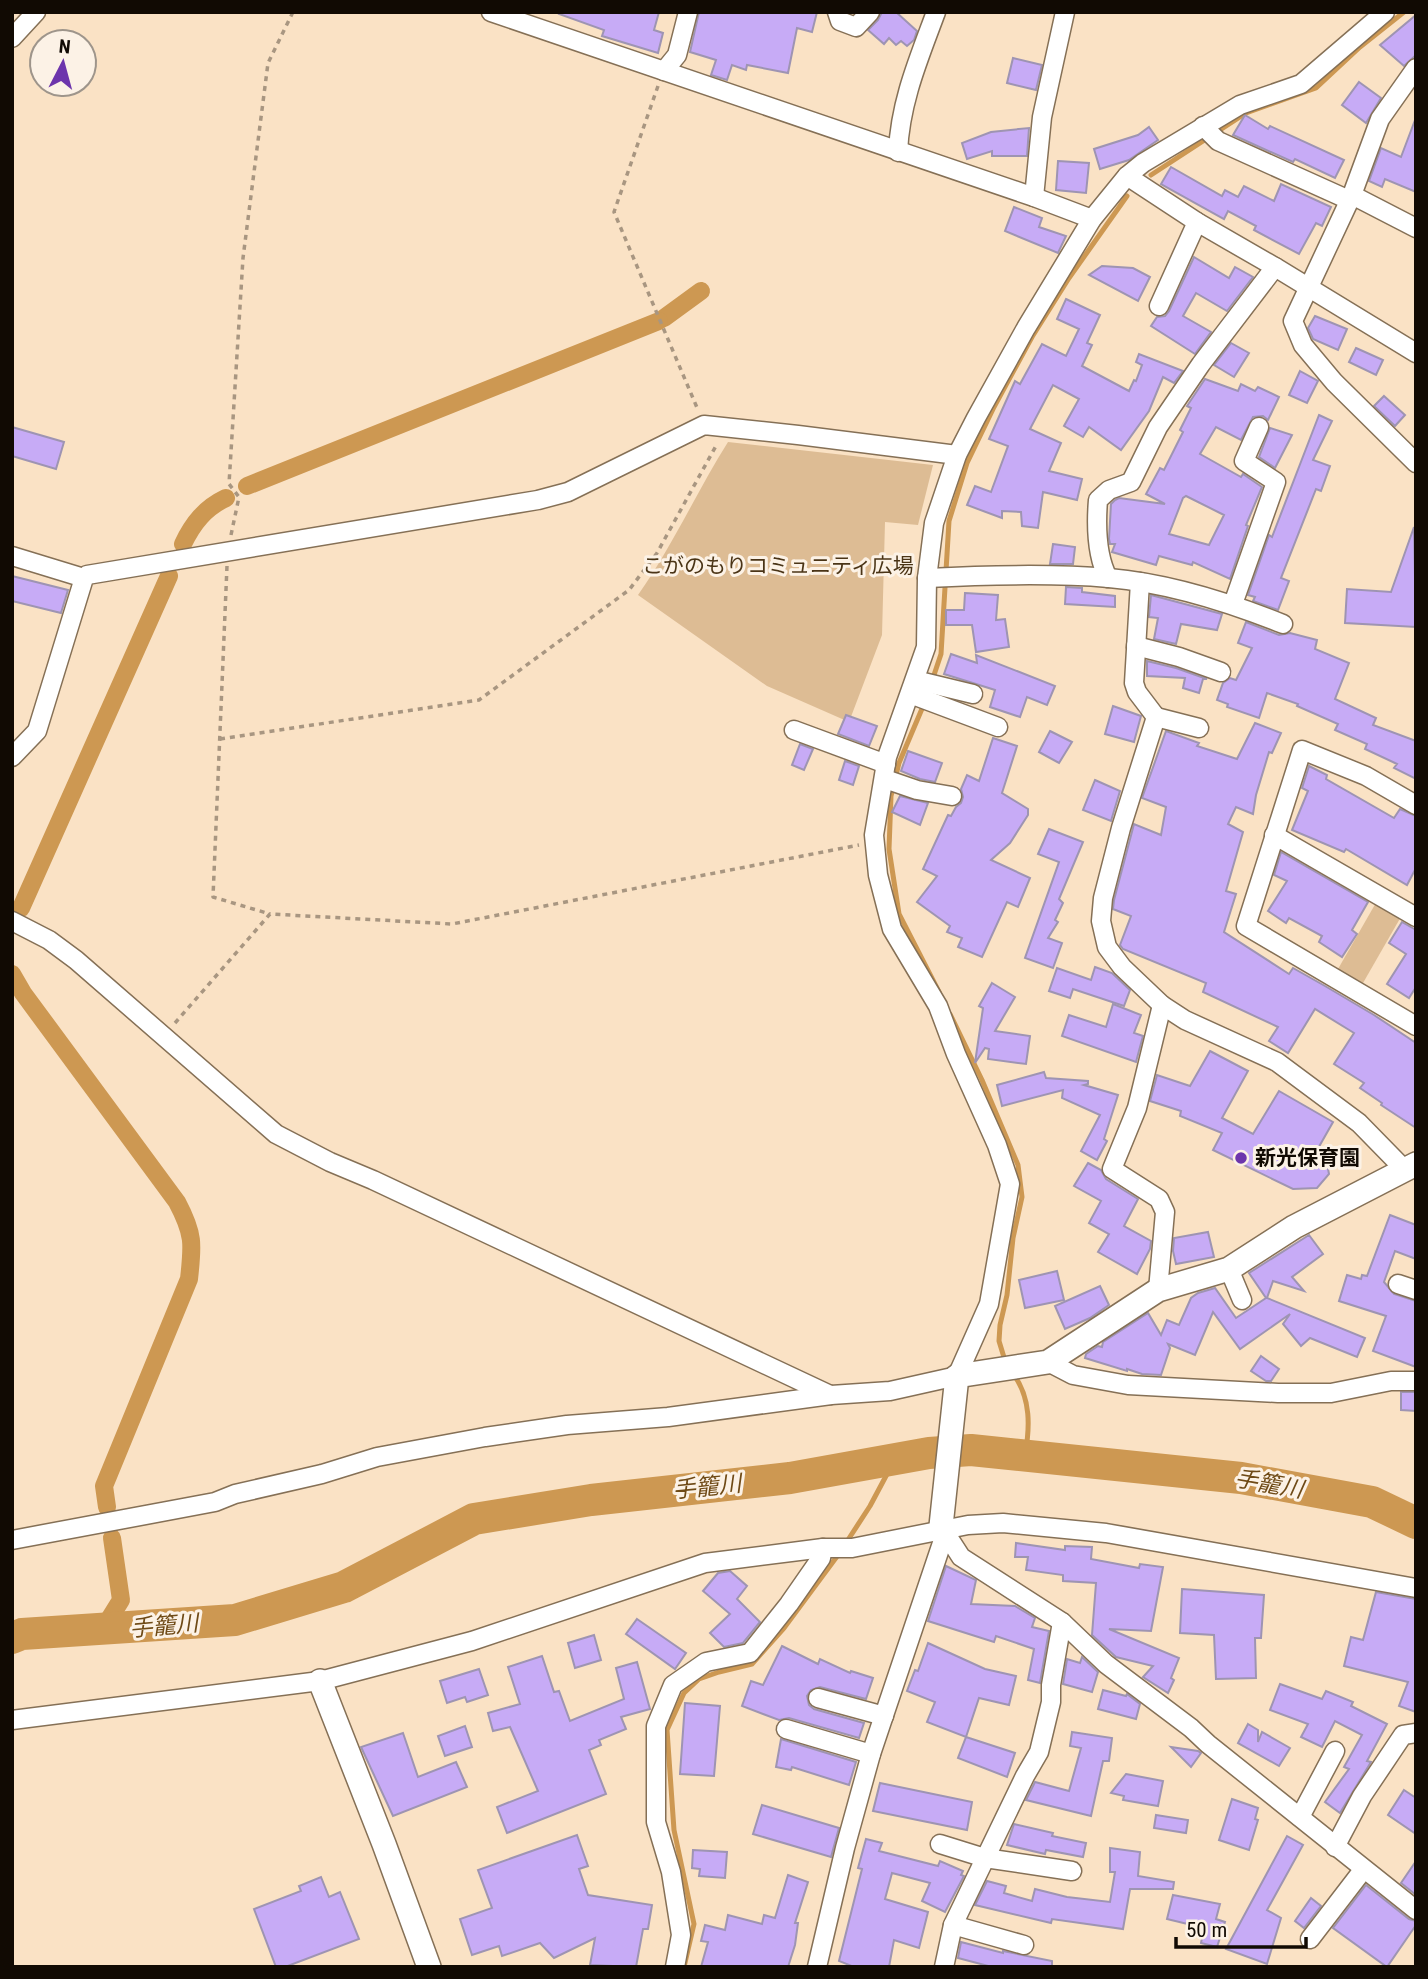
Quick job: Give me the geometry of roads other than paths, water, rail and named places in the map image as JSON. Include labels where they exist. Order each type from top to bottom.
[{"type":"street","points":[[12,38],[36,12]]},
{"type":"street","points":[[491,12],[1092,219]]},
{"type":"street","points":[[664,71],[677,55],[688,12]]},
{"type":"street","points":[[837,12],[840,21],[856,27],[870,12]]},
{"type":"street","points":[[898,152],[905,100],[936,12]]},
{"type":"street","points":[[1034,197],[1042,117],[1065,12]]},
{"type":"street","points":[[817,1967],[845,1848],[871,1754],[943,1529],[957,1376],[989,1304],[1010,1184],[997,1145],[956,1054],[938,1006],[892,929],[878,875],[875,842],[886,771],[915,688],[926,647],[934,523],[957,455],[1026,328],[1092,219],[1127,176],[1143,163],[1209,133],[1240,105],[1301,84],[1385,12]]},
{"type":"street","points":[[1416,68],[1380,119],[1351,198],[1293,321],[1303,345],[1334,382],[1416,463]]},
{"type":"street","points":[[1209,133],[1416,228]]},
{"type":"street","points":[[1127,176],[1196,222],[1416,353]]},
{"type":"street","points":[[1159,306],[1196,222]]},
{"type":"street","points":[[1108,578],[1103,568],[1096,524],[1098,500],[1109,490],[1131,482],[1158,427],[1201,364],[1275,267]]},
{"type":"street","points":[[12,757],[37,731],[87,575],[538,500],[568,492],[704,425],[957,455]]},
{"type":"street","points":[[1233,604],[1276,482],[1244,461],[1259,427]]},
{"type":"street","points":[[12,556],[84,578]]},
{"type":"street","points":[[930,578],[1108,578],[1140,582],[1233,604],[1283,624]]},
{"type":"street","points":[[1140,582],[1135,688],[1156,717],[1199,728]]},
{"type":"street","points":[[1136,646],[1221,672]]},
{"type":"street","points":[[915,688],[940,696],[998,727]]},
{"type":"street","points":[[940,696],[973,694]]},
{"type":"street","points":[[12,1540],[215,1502],[235,1494],[322,1474],[377,1457],[485,1437],[566,1424],[668,1417],[831,1395],[890,1391],[957,1376],[1048,1362],[1158,1290],[1229,1269],[1294,1227],[1410,1167],[1359,1123],[1277,1062],[1185,1020],[1162,1006],[1122,968],[1110,952],[1102,930],[1100,914],[1121,828],[1156,717]]},
{"type":"street","points":[[794,730],[886,771],[917,790],[952,796]]},
{"type":"street","points":[[1416,805],[1366,776],[1302,750],[1273,835],[1247,926],[1416,1026]]},
{"type":"street","points":[[1273,835],[1416,917]]},
{"type":"street","points":[[12,921],[49,940],[76,960],[276,1134],[831,1395]]},
{"type":"street","points":[[1158,1290],[1165,1212],[1160,1199],[1112,1169],[1137,1108],[1162,1006]]},
{"type":"street","points":[[1229,1269],[1242,1300]]},
{"type":"street","points":[[1398,1284],[1416,1290]]},
{"type":"street","points":[[1048,1362],[1073,1375],[1128,1385],[1278,1393],[1331,1393],[1391,1381],[1416,1381]]},
{"type":"street","points":[[12,1720],[320,1681],[472,1641],[705,1563],[836,1548],[968,1525],[1003,1523],[1106,1533],[1416,1588]]},
{"type":"street","points":[[943,1529],[961,1557],[1062,1622],[1106,1664],[1191,1728],[1363,1870],[1416,1910]]},
{"type":"street","points":[[674,1967],[681,1935],[671,1872],[656,1822],[656,1726],[673,1685],[706,1662],[750,1653],[821,1558],[836,1548]]},
{"type":"street","points":[[944,1967],[953,1925],[1039,1752],[1051,1702],[1051,1685],[1062,1622]]},
{"type":"street","points":[[320,1681],[429,1967]]},
{"type":"street","points":[[818,1698],[884,1716]]},
{"type":"street","points":[[786,1729],[871,1754]]},
{"type":"street","points":[[1335,1847],[1362,1796],[1403,1735],[1416,1733]]},
{"type":"street","points":[[1300,1817],[1335,1751]]},
{"type":"street","points":[[940,1844],[985,1858],[1072,1871]]},
{"type":"street","points":[[1310,1939],[1363,1870]]},
{"type":"street","points":[[953,1925],[1024,1945]]},
{"type":"waterway","points":[[1151,175],[1246,113],[1316,88],[1360,47],[1404,12]]},
{"type":"waterway","points":[[932,681],[941,654],[949,521],[967,463],[1032,337],[1069,278],[1127,196]]},
{"type":"waterway","points":[[664,318],[701,291]]},
{"type":"waterway","points":[[247,486],[659,321]]},
{"type":"waterway","points":[[183,544],[200,517],[226,498]]},
{"type":"waterway","points":[[21,908],[169,576]]},
{"type":"waterway","points":[[924,704],[899,763],[891,796],[889,849],[899,914],[939,992]]},
{"type":"waterway","points":[[12,974],[23,993],[177,1202],[191,1239],[189,1279],[104,1486],[107,1507]]},
{"type":"waterway","points":[[950,1014],[1018,1165],[1022,1197],[1013,1238],[999,1341],[1006,1364]]},
{"type":"waterway","points":[[1014,1375],[1024,1394],[1028,1414],[1025,1455]]},
{"type":"waterway","name":"手籠川","points":[[12,1638],[22,1634],[235,1620],[344,1587],[474,1519],[591,1500],[790,1478],[929,1453],[971,1450],[1241,1478],[1372,1502],[1416,1523]]},
{"type":"waterway","points":[[846,1543],[894,1461]]},
{"type":"waterway","points":[[103,1629],[121,1600],[112,1538]]},
{"type":"waterway","points":[[684,1967],[694,1924],[674,1830],[667,1730],[684,1693],[699,1679],[752,1664],[784,1628],[841,1551]]},
{"type":"place","name":"新光保育園","points":[[1241,1158]]},
{"type":"park label","name":"こがのもりコミュニティ広場","points":[[778,566]]}]
